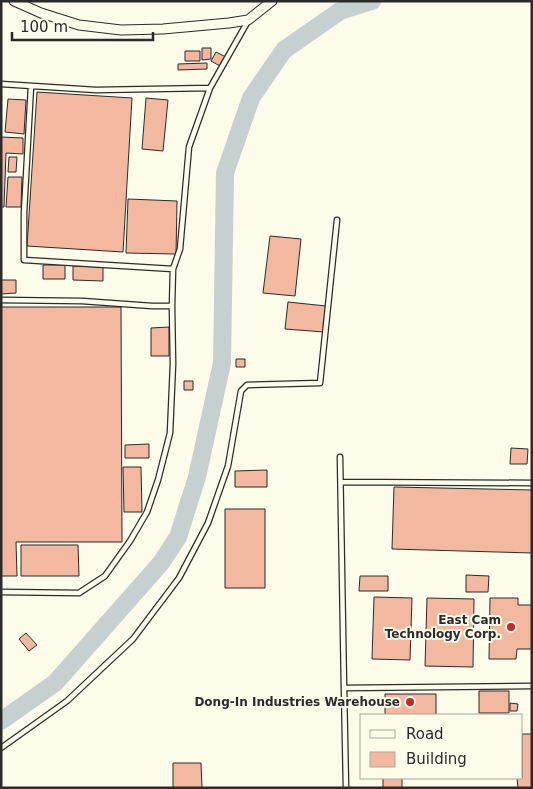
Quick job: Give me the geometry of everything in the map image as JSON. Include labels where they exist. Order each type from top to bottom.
[{"type":"street","points":[[14,1],[41,14],[79,25],[121,30],[163,29],[248,20],[272,1]]},
{"type":"lane","points":[[1,592],[79,592],[105,576],[130,541],[147,512],[158,480],[170,433],[173,364],[173,270],[180,249],[189,147],[210,88],[248,20]]},
{"type":"lane","points":[[1,84],[96,90],[210,88]]},
{"type":"lane","points":[[31,86],[24,213],[24,260],[173,270]]},
{"type":"lane","points":[[1,748],[66,701],[133,639],[179,578],[208,523],[228,466],[241,391],[247,386],[320,383],[337,220]]},
{"type":"lane","points":[[1,300],[82,301],[172,306]]},
{"type":"lane","points":[[340,458],[346,788]]},
{"type":"lane","points":[[341,482],[532,483]]},
{"type":"lane","points":[[344,688],[532,686]]},
{"type":"building","points":[[202,48],[211,48],[211,59],[202,60]]},
{"type":"building","points":[[185,51],[200,51],[200,61],[185,61]]},
{"type":"building","points":[[216,52],[226,57],[220,66],[211,61]]},
{"type":"building","points":[[207,63],[207,69],[178,70],[178,64]]},
{"type":"building","points":[[37,92],[132,98],[123,252],[27,246]]},
{"type":"building","points":[[146,98],[168,100],[163,151],[142,149]]},
{"type":"building","points":[[8,99],[26,100],[24,134],[5,132]]},
{"type":"building","points":[[1,137],[23,138],[23,154],[6,153],[4,207],[1,207]]},
{"type":"building","points":[[9,157],[17,157],[16,172],[8,172]]},
{"type":"building","points":[[8,177],[22,177],[21,207],[6,207]]},
{"type":"building","points":[[128,199],[177,201],[176,254],[126,253]]},
{"type":"building","points":[[270,236],[301,239],[295,296],[263,293]]},
{"type":"building","points":[[43,265],[65,265],[65,279],[43,279]]},
{"type":"building","points":[[73,266],[103,267],[103,281],[73,280]]},
{"type":"building","points":[[1,280],[16,280],[16,293],[1,294]]},
{"type":"building","points":[[288,302],[326,306],[324,332],[285,329]]},
{"type":"building","points":[[1,307],[121,307],[122,542],[16,542],[17,576],[1,576]]},
{"type":"building","points":[[169,327],[169,356],[151,356],[151,328]]},
{"type":"building","points":[[236,359],[245,359],[245,367],[236,367]]},
{"type":"building","points":[[184,381],[193,381],[193,390],[184,390]]},
{"type":"building","points":[[149,444],[149,458],[125,458],[125,445]]},
{"type":"building","points":[[511,448],[528,449],[527,464],[510,464]]},
{"type":"building","points":[[123,467],[141,467],[142,512],[124,512]]},
{"type":"building","points":[[267,470],[267,487],[235,487],[235,471]]},
{"type":"building","points":[[394,487],[532,490],[532,553],[392,549]]},
{"type":"building","points":[[225,509],[265,509],[265,588],[225,588]]},
{"type":"building","points":[[21,545],[78,545],[79,576],[21,576]]},
{"type":"building","points":[[466,575],[489,576],[488,592],[466,592]]},
{"type":"building","points":[[360,576],[388,576],[388,591],[359,591]]},
{"type":"building","points":[[374,597],[412,598],[410,660],[372,659]]},
{"type":"building","points":[[427,598],[474,599],[473,667],[425,666]]},
{"type":"building","name":"East Cam Technology Corp.","points":[[490,598],[518,598],[518,605],[532,605],[532,649],[517,649],[516,659],[489,659]]},
{"type":"building","points":[[26,633],[37,645],[29,651],[19,639]]},
{"type":"building","points":[[479,691],[509,691],[509,713],[479,713]]},
{"type":"building","name":"Dong-In Industries Warehouse","points":[[385,694],[436,694],[436,714],[385,714]]},
{"type":"building","points":[[510,703],[518,704],[517,711],[510,711]]},
{"type":"building","points":[[523,734],[532,734],[532,788],[518,788],[517,779],[523,779]]},
{"type":"building","points":[[173,763],[201,763],[202,788],[173,788]]},
{"type":"building","points":[[383,779],[402,779],[402,788],[383,788]]},
{"type":"waterway","points":[[1,721],[55,683],[161,563],[178,537],[197,477],[222,363],[225,173],[251,98],[284,50],[340,11],[372,1]]},
{"type":"place","name":"East Cam Technology Corp.","points":[[511,627]]},
{"type":"place","name":"Dong-In Industries Warehouse","points":[[410,702]]}]
